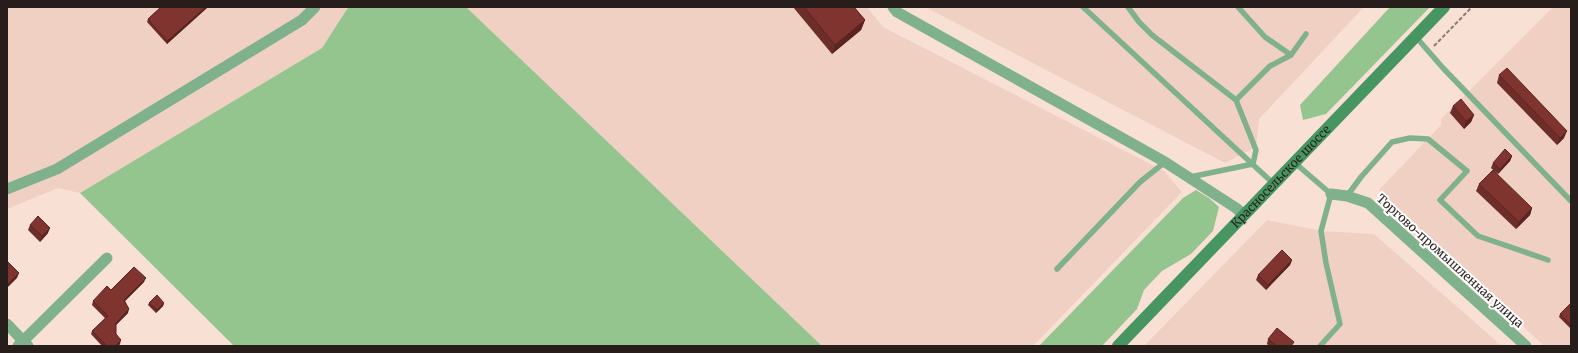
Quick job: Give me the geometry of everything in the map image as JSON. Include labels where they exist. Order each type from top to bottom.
[{"type":"main road","name":"Красносельское шоссе","points":[[1118,346],[1444,7]]},
{"type":"street","points":[[7,189],[57,169],[302,20],[314,7]]},
{"type":"street","points":[[893,7],[897,12],[904,16],[1166,162],[1188,178],[1236,208],[1244,215]]},
{"type":"street","name":"Торгово-промышленная улица","points":[[1331,194],[1347,196],[1368,203],[1526,346]]},
{"type":"street","points":[[7,324],[23,344],[107,258]]},
{"type":"lane","points":[[1083,7],[1274,184]]},
{"type":"lane","points":[[1128,7],[1139,22],[1152,35],[1236,100],[1256,150],[1253,164]]},
{"type":"lane","points":[[1238,7],[1265,37],[1290,55]]},
{"type":"lane","points":[[1236,100],[1270,66],[1290,55],[1306,34]]},
{"type":"lane","points":[[1415,36],[1443,68],[1571,201]]},
{"type":"lane","points":[[1347,196],[1361,177],[1392,142],[1410,138],[1428,139],[1467,171],[1440,200],[1478,236],[1548,260]]},
{"type":"lane","points":[[1057,269],[1140,182],[1166,162]]},
{"type":"lane","points":[[1295,163],[1331,194],[1321,231],[1326,263],[1340,324],[1320,346]]},
{"type":"lane","points":[[1188,178],[1253,164]]},
{"type":"path","points":[[1429,51],[1472,7]]},
{"type":"shaded area","points":[[7,7],[350,7],[347,9],[322,48],[80,193],[58,188],[7,209]]},
{"type":"shaded area","points":[[466,7],[867,7],[883,27],[1164,171],[1182,192],[1033,346],[822,346]]},
{"type":"shaded area","points":[[925,7],[1364,7],[1259,119],[1256,147],[1225,163]]},
{"type":"shaded area","points":[[1553,7],[1571,7],[1571,346],[1544,346],[1379,190],[1441,125],[1441,119]]},
{"type":"shaded area","points":[[1267,220],[1321,231],[1374,234],[1502,346],[1144,346]]},
{"type":"green space","points":[[350,7],[466,7],[822,346],[234,346],[80,193],[322,48],[347,9]]},
{"type":"green space","points":[[1390,7],[1430,7],[1326,114],[1303,120],[1300,105]]},
{"type":"green space","points":[[1196,190],[1209,198],[1219,207],[1213,231],[1191,254],[1162,271],[1144,290],[1137,309],[1102,346],[1039,346],[1183,198]]},
{"type":"building","points":[[161,7],[206,7],[167,41],[148,19]]},
{"type":"building","points":[[804,7],[854,7],[865,20],[835,45]]},
{"type":"building","points":[[1507,68],[1567,131],[1560,138],[1499,75]]},
{"type":"building","points":[[1461,99],[1474,115],[1466,121],[1453,106]]},
{"type":"building","points":[[1505,149],[1512,156],[1500,169],[1493,163]]},
{"type":"building","points":[[1493,170],[1532,208],[1519,222],[1479,184]]},
{"type":"building","points":[[38,216],[50,228],[42,236],[30,225]]},
{"type":"building","points":[[1282,250],[1292,260],[1268,285],[1258,275]]},
{"type":"building","points":[[7,261],[19,273],[7,285]]},
{"type":"building","points":[[134,267],[146,278],[124,300],[129,309],[116,323],[116,334],[121,340],[115,346],[107,346],[92,331],[108,316],[93,301],[107,286],[111,290]]},
{"type":"building","points":[[157,295],[164,303],[157,310],[149,303]]},
{"type":"building","points":[[1571,303],[1571,325],[1560,314]]},
{"type":"building","points":[[1277,328],[1294,342],[1291,346],[1277,346],[1268,339]]}]
